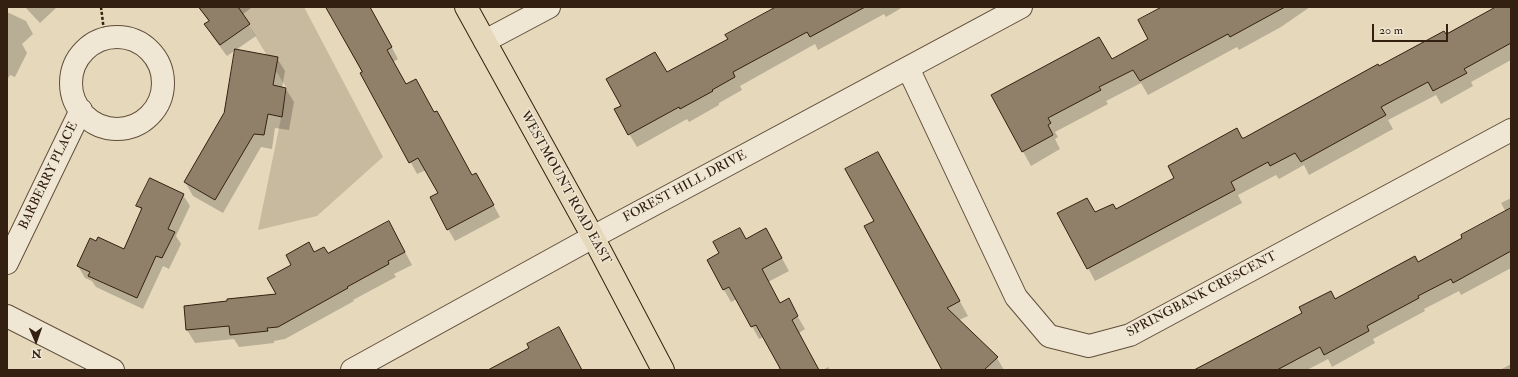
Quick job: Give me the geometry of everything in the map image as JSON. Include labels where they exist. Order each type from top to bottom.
[{"type":"main road","name":"WESTMOUNT ROAD EAST","points":[[466,7],[663,370]]},
{"type":"street","points":[[485,41],[549,7]]},
{"type":"street","name":"FOREST HILL DRIVE","points":[[352,370],[592,237],[1021,7]]},
{"type":"street","name":"BARBERRY PLACE","points":[[124,37],[142,44],[158,60],[164,82],[163,92],[157,107],[145,120],[131,128],[107,128],[92,122],[75,103],[71,89],[72,73],[76,62],[86,49],[105,38],[124,37]]},
{"type":"street","name":"SPRINGBANK CRESCENT","points":[[908,68],[1016,298],[1049,336],[1089,346],[1130,335],[1511,130]]},
{"type":"street","name":"BARBERRY PLACE","points":[[7,263],[81,110]]},
{"type":"street","points":[[7,316],[113,370]]},
{"type":"path","points":[[101,7],[105,38]]},
{"type":"shaded area","points":[[238,7],[304,7],[383,157],[317,216],[258,230],[287,89]]},
{"type":"building","points":[[199,7],[238,7],[250,24],[220,45],[204,24],[209,21]]},
{"type":"building","points":[[326,7],[370,7],[392,47],[387,50],[406,84],[416,79],[434,112],[437,111],[472,175],[476,173],[494,205],[447,230],[430,197],[438,193],[418,158],[409,163],[360,73],[362,72]]},
{"type":"building","points":[[776,7],[865,7],[810,37],[807,32],[733,72],[735,77],[712,90],[713,91],[680,109],[679,107],[628,135],[614,109],[621,106],[606,79],[655,52],[667,72],[728,39],[725,35]]},
{"type":"building","points":[[1162,7],[1285,7],[1230,37],[1228,34],[1140,81],[1133,70],[1099,87],[1101,90],[1048,118],[1051,123],[1048,125],[1053,135],[1022,152],[991,95],[1099,37],[1112,59],[1148,39],[1138,20]]},
{"type":"building","points":[[1496,7],[1511,7],[1511,43],[1464,69],[1467,73],[1433,91],[1428,82],[1381,107],[1386,115],[1301,162],[1295,153],[1270,166],[1268,162],[1231,182],[1235,190],[1087,269],[1057,213],[1087,198],[1095,212],[1113,204],[1116,209],[1174,178],[1168,166],[1237,128],[1242,138],[1244,138],[1378,64],[1379,66],[1444,31],[1446,34]]},
{"type":"building","points":[[235,49],[278,57],[273,85],[286,88],[282,117],[268,114],[264,135],[254,134],[215,200],[184,182],[224,113]]},
{"type":"building","points":[[878,152],[960,301],[947,308],[998,357],[984,370],[942,370],[864,226],[874,221],[845,169]]},
{"type":"building","points":[[150,178],[184,194],[168,229],[175,232],[162,258],[156,256],[137,298],[88,276],[90,272],[77,266],[90,238],[96,241],[98,237],[124,249],[142,208],[136,206]]},
{"type":"building","points":[[1511,208],[1511,251],[1453,283],[1451,279],[1418,296],[1419,298],[1367,326],[1369,331],[1324,355],[1320,347],[1277,370],[1194,370],[1302,313],[1299,307],[1331,291],[1335,299],[1415,256],[1418,262],[1462,238],[1461,235]]},
{"type":"building","points":[[389,221],[405,252],[388,261],[389,264],[278,327],[267,328],[268,331],[230,335],[229,326],[186,330],[184,306],[227,301],[227,299],[276,294],[267,278],[291,265],[286,255],[309,242],[314,252],[324,247],[328,253]]},
{"type":"building","points":[[740,228],[746,239],[766,228],[782,258],[762,269],[780,303],[789,298],[798,316],[792,320],[819,370],[781,370],[756,325],[751,327],[729,287],[723,290],[707,260],[719,253],[713,242]]},
{"type":"building","points":[[559,327],[582,370],[488,370],[529,348],[527,344]]}]
